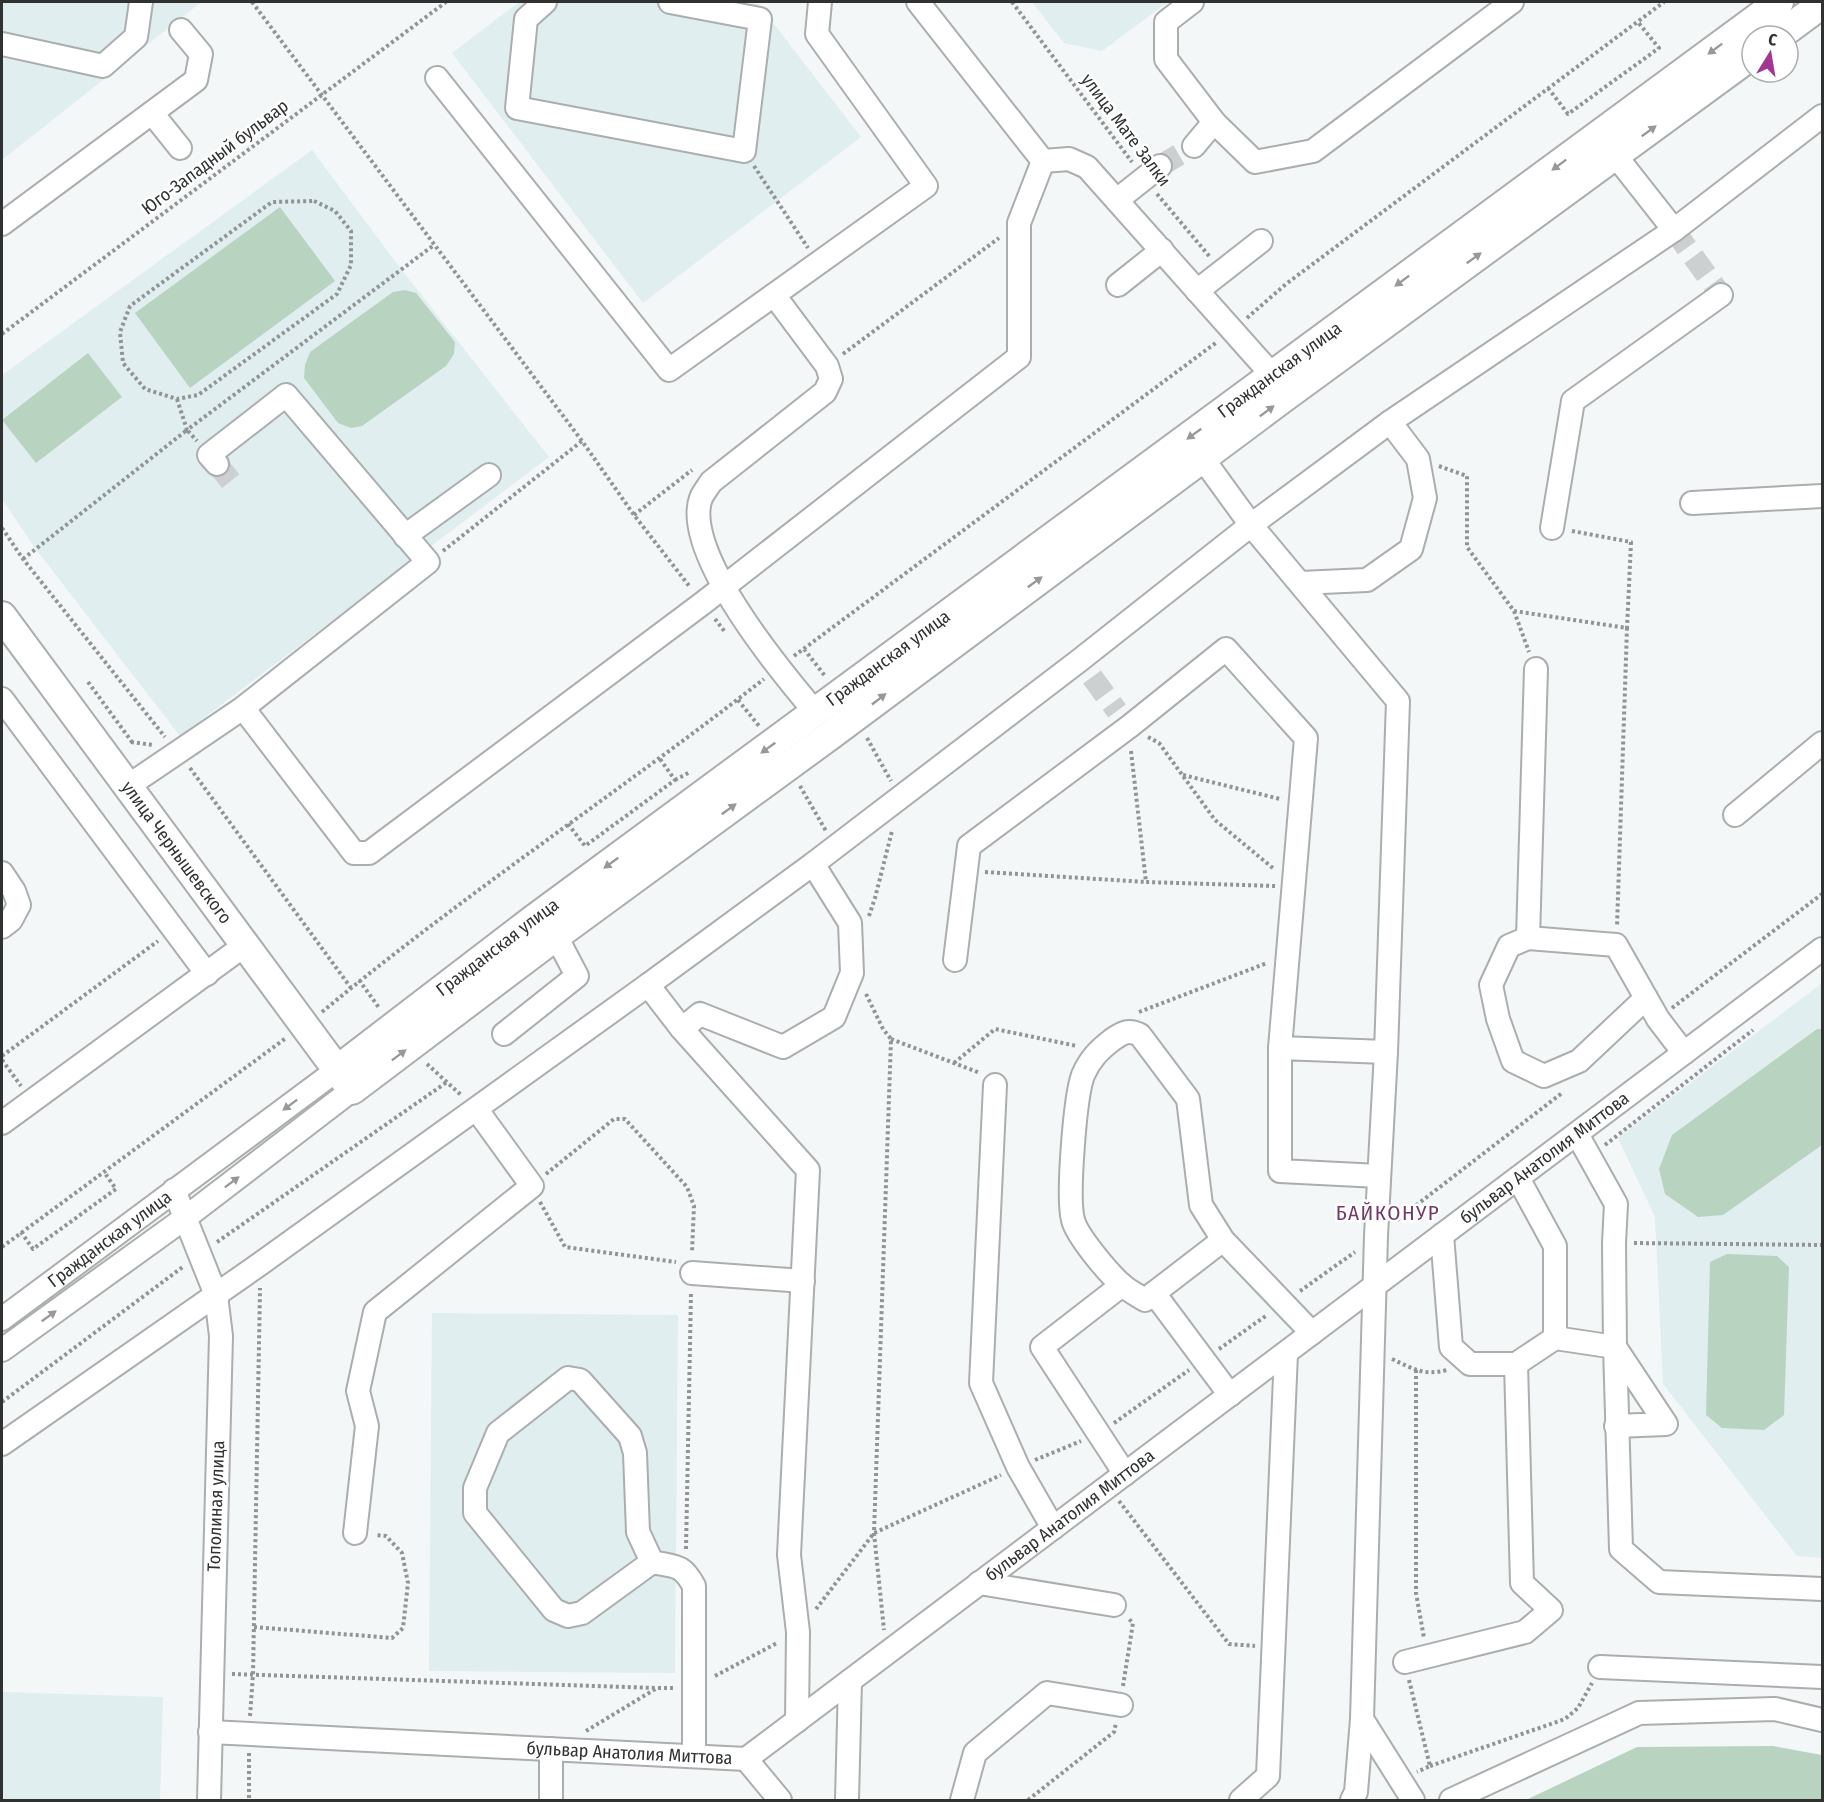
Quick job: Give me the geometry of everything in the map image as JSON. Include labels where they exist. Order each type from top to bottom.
[{"type":"main road","name":"Гражданская улица","points":[[344,1080],[556,936],[824,724],[1273,376],[1779,2]]},
{"type":"main road","points":[[1794,24],[1821,3]]},
{"type":"main road","name":"Гражданская улица","points":[[344,1080],[534,919],[824,724],[1203,459],[1740,64]]},
{"type":"main road","name":"улица Чернышевского","points":[[2,616],[344,1080]]},
{"type":"street","points":[[2,44],[103,66],[136,37],[141,2]]},
{"type":"street","points":[[545,2],[526,19],[517,108],[744,151],[760,18],[670,2]]},
{"type":"street","points":[[437,78],[669,370],[926,186],[817,33],[820,2]]},
{"type":"street","points":[[918,2],[1043,161]]},
{"type":"street","points":[[1192,2],[1166,22],[1166,59],[1214,122],[1255,162],[1313,152],[1512,2]]},
{"type":"street","points":[[2,224],[196,80],[201,54],[182,30]]},
{"type":"street","points":[[152,113],[180,148]]},
{"type":"street","points":[[2,1444],[477,1110],[900,798],[1086,669],[1251,525],[1390,422],[1674,230],[1822,117]]},
{"type":"street","points":[[1194,146],[1214,122]]},
{"type":"street","points":[[1614,155],[1674,230]]},
{"type":"street","points":[[1043,161],[1069,159],[1087,166],[1273,376]]},
{"type":"street","points":[[243,708],[354,853],[369,853],[703,603],[1019,357],[1019,224],[1043,161]]},
{"type":"street","points":[[1117,200],[1152,172]]},
{"type":"street","points":[[1197,291],[1261,241]]},
{"type":"street","points":[[1118,285],[1162,250]]},
{"type":"street","points":[[774,295],[827,366],[831,379],[825,392],[711,482],[701,499],[699,521],[706,547],[723,587],[779,668],[824,724]]},
{"type":"street","points":[[1552,528],[1573,401],[1721,295]]},
{"type":"street","points":[[128,786],[243,708],[428,562],[286,395],[213,459]]},
{"type":"street","points":[[1300,583],[1367,580],[1411,549],[1425,498],[1418,459],[1390,422]]},
{"type":"street","points":[[1203,459],[1251,525],[1398,701],[1386,1052],[1374,1286],[1362,1719],[1356,1792],[1352,1800]]},
{"type":"street","points":[[405,536],[489,475]]},
{"type":"street","points":[[1692,503],[1822,496]]},
{"type":"street","points":[[955,960],[969,846],[1123,718],[1226,649],[1306,738],[1280,1048],[1280,1171],[1379,1176]]},
{"type":"street","points":[[1528,938],[1536,669]]},
{"type":"street","points":[[2,699],[207,974]]},
{"type":"street","points":[[1735,815],[1822,743]]},
{"type":"street","points":[[681,1029],[700,1014],[783,1047],[834,1017],[852,973],[850,923],[813,864]]},
{"type":"street","points":[[2,873],[14,891],[19,905],[11,920],[2,927]]},
{"type":"street","points":[[504,1034],[577,976],[556,936]]},
{"type":"street","points":[[1646,998],[1579,1061],[1544,1076],[1513,1061],[1498,1019],[1491,985],[1509,946],[1528,938],[1616,945],[1658,1019],[1684,1053]]},
{"type":"street","points":[[2,1123],[245,945]]},
{"type":"street","name":"бульвар Анатолия Миттова","points":[[210,1732],[746,1759],[1822,949]]},
{"type":"street","points":[[648,985],[681,1029],[808,1170],[789,1555],[798,1632],[797,1721]]},
{"type":"street","points":[[1223,1240],[1145,1300],[1122,1285],[1084,1242],[1073,1222],[1070,1203],[1077,1096],[1083,1074],[1095,1053],[1123,1032],[1140,1035],[1188,1099],[1201,1205],[1223,1240],[1312,1333]]},
{"type":"street","points":[[1280,1048],[1386,1052]]},
{"type":"street","name":"Гражданская улица","points":[[2,1319],[174,1190],[344,1080]]},
{"type":"street","name":"Гражданская улица","points":[[2,1350],[185,1218],[344,1080]]},
{"type":"street","points":[[995,1085],[981,1383],[1018,1467],[1053,1528]]},
{"type":"street","points":[[356,1533],[367,1426],[358,1391],[375,1312],[531,1186],[477,1110]]},
{"type":"street","points":[[1577,1134],[1616,1204],[1615,1347],[1621,1549],[1659,1582],[1822,1589]]},
{"type":"street","points":[[1518,1178],[1555,1246],[1555,1338]]},
{"type":"street","name":"Тополиная улица","points":[[174,1190],[216,1295],[221,1336],[209,1800]]},
{"type":"street","points":[[1442,1235],[1451,1347],[1470,1364],[1516,1364],[1555,1338],[1615,1347],[1666,1424],[1617,1426]]},
{"type":"street","points":[[692,1268],[802,1281]]},
{"type":"street","points":[[1116,1480],[1042,1347],[1122,1285]]},
{"type":"street","points":[[1154,1293],[1230,1395]]},
{"type":"street","points":[[1241,1800],[1268,1776],[1286,1353]]},
{"type":"street","points":[[1405,1662],[1525,1632],[1551,1610],[1522,1583],[1516,1364]]},
{"type":"street","points":[[652,1562],[638,1532],[635,1453],[630,1436],[580,1380],[568,1378],[498,1433],[475,1488],[475,1513],[554,1610],[568,1616],[582,1613],[652,1562],[686,1571],[694,1586],[694,1756]]},
{"type":"street","points":[[979,1583],[1114,1605]]},
{"type":"street","points":[[1600,1667],[1822,1677]]},
{"type":"street","points":[[847,1800],[850,1681]]},
{"type":"street","points":[[962,1800],[975,1753],[1047,1693],[1121,1705]]},
{"type":"street","points":[[1451,1800],[1639,1713],[1775,1708],[1822,1720]]},
{"type":"street","points":[[1362,1719],[1413,1800]]},
{"type":"street","points":[[551,1749],[551,1800]]},
{"type":"street","points":[[746,1759],[780,1800]]},
{"type":"path","points":[[252,2],[582,441],[634,516],[729,637]]},
{"type":"path","name":"Юго-Западный бульвар","points":[[2,334],[446,2]]},
{"type":"path","name":"улица Мате Залки","points":[[1012,2],[1152,172],[1222,272]]},
{"type":"path","points":[[1240,325],[1286,284],[1664,2]]},
{"type":"path","points":[[1548,88],[1568,114],[1659,48],[1637,21]]},
{"type":"path","points":[[744,151],[818,263]]},
{"type":"path","points":[[314,201],[335,211],[351,231],[351,265],[337,294],[198,395],[177,399],[145,389],[123,363],[120,332],[130,306],[272,202],[314,201]]},
{"type":"path","points":[[23,559],[187,430],[434,244]]},
{"type":"path","points":[[791,659],[1225,336]]},
{"type":"path","points":[[177,399],[187,430],[213,459]]},
{"type":"path","points":[[428,562],[582,441]]},
{"type":"path","points":[[1418,459],[1467,476],[1467,547],[1514,611],[1536,669]]},
{"type":"path","points":[[2,528],[23,559],[166,739]]},
{"type":"path","points":[[1552,528],[1632,542],[1616,945]]},
{"type":"path","points":[[1514,611],[1627,628]]},
{"type":"path","points":[[804,649],[831,684]]},
{"type":"path","points":[[755,672],[762,681]]},
{"type":"path","points":[[316,1016],[359,980],[568,824],[660,759],[767,677]]},
{"type":"path","points":[[88,682],[132,742]]},
{"type":"path","points":[[1123,718],[1159,743],[1215,820],[1294,886]]},
{"type":"path","points":[[1123,718],[1131,762],[1146,882]]},
{"type":"path","points":[[863,729],[900,798],[868,926]]},
{"type":"path","points":[[124,748],[132,742],[163,746]]},
{"type":"path","points":[[568,824],[585,846],[675,780],[660,759]]},
{"type":"path","points":[[189,766],[351,987]]},
{"type":"path","points":[[1182,775],[1300,804]]},
{"type":"path","points":[[796,780],[835,848]]},
{"type":"path","points":[[966,871],[1146,882],[1294,886]]},
{"type":"path","points":[[2,1056],[174,929]]},
{"type":"path","points":[[1123,1032],[1129,1016],[1288,955]]},
{"type":"path","points":[[359,980],[386,1016]]},
{"type":"path","points":[[866,992],[883,1029],[891,1039],[980,1072],[995,1085]]},
{"type":"path","points":[[1590,1156],[1757,1027]]},
{"type":"path","points":[[954,1063],[995,1029],[1083,1047],[1095,1053]]},
{"type":"path","points":[[2,1247],[286,1038]]},
{"type":"path","points":[[886,1653],[874,1533],[891,1039]]},
{"type":"path","points":[[419,1057],[477,1110]]},
{"type":"path","points":[[2,1060],[32,1101]]},
{"type":"path","points":[[2,1402],[199,1254],[447,1082]]},
{"type":"path","points":[[686,1571],[694,1206],[687,1187],[625,1119],[614,1119],[531,1186],[565,1247],[692,1268]]},
{"type":"path","points":[[21,1232],[33,1249],[116,1189],[104,1172]]},
{"type":"path","points":[[1614,1243],[1822,1245]]},
{"type":"path","points":[[249,1800],[260,1264]]},
{"type":"path","points":[[1373,1350],[1416,1370],[1432,1374],[1470,1364]]},
{"type":"path","points":[[1416,1370],[1416,1593],[1427,1656]]},
{"type":"path","points":[[1116,1480],[1161,1554],[1229,1644],[1274,1647]]},
{"type":"path","points":[[254,1627],[392,1638],[398,1633],[403,1628],[408,1583],[402,1553],[386,1536],[356,1533]]},
{"type":"path","points":[[1405,1662],[1430,1766]]},
{"type":"path","points":[[1400,1780],[1430,1766],[1565,1719],[1578,1708],[1600,1667]]},
{"type":"path","points":[[212,1673],[657,1688]]},
{"type":"shaded area","points":[[2,2],[199,2],[200,3],[2,160]]},
{"type":"shaded area","points":[[519,2],[757,2],[861,137],[643,303],[452,53]]},
{"type":"shaded area","points":[[1032,2],[1168,2],[1102,51],[1064,43]]},
{"type":"shaded area","points":[[312,150],[401,269],[549,457],[180,736],[35,548],[2,499],[2,375]]},
{"type":"shaded area","points":[[1822,983],[1822,1558],[1797,1556],[1663,1384],[1655,1217],[1618,1138]]},
{"type":"shaded area","points":[[432,1313],[678,1315],[675,1673],[429,1671]]},
{"type":"shaded area","points":[[2,1692],[163,1697],[160,1800],[2,1800]]},
{"type":"green space","points":[[280,207],[335,281],[190,388],[135,313]]},
{"type":"green space","points":[[405,290],[416,293],[455,342],[454,354],[446,366],[362,426],[351,428],[338,423],[304,378],[305,365],[310,352],[393,292]]},
{"type":"green space","points":[[88,353],[122,397],[36,463],[2,420]]},
{"type":"green space","points":[[1817,1029],[1822,1029],[1822,1145],[1723,1215],[1698,1217],[1665,1194],[1659,1169],[1672,1135]]},
{"type":"green space","points":[[1727,1254],[1777,1256],[1789,1267],[1784,1415],[1764,1430],[1722,1428],[1706,1415],[1710,1262]]},
{"type":"green space","points":[[1773,1746],[1822,1755],[1822,1800],[1526,1800],[1637,1747]]},
{"type":"tunnel","points":[[1160,166],[1194,146]]},
{"type":"tunnel","points":[[1674,230],[1721,295]]},
{"type":"tunnel","points":[[217,464],[237,489]]},
{"type":"tunnel","points":[[1092,677],[1117,711]]},
{"type":"district","name":"БАЙКОНУР","points":[[1388,1213]]}]
